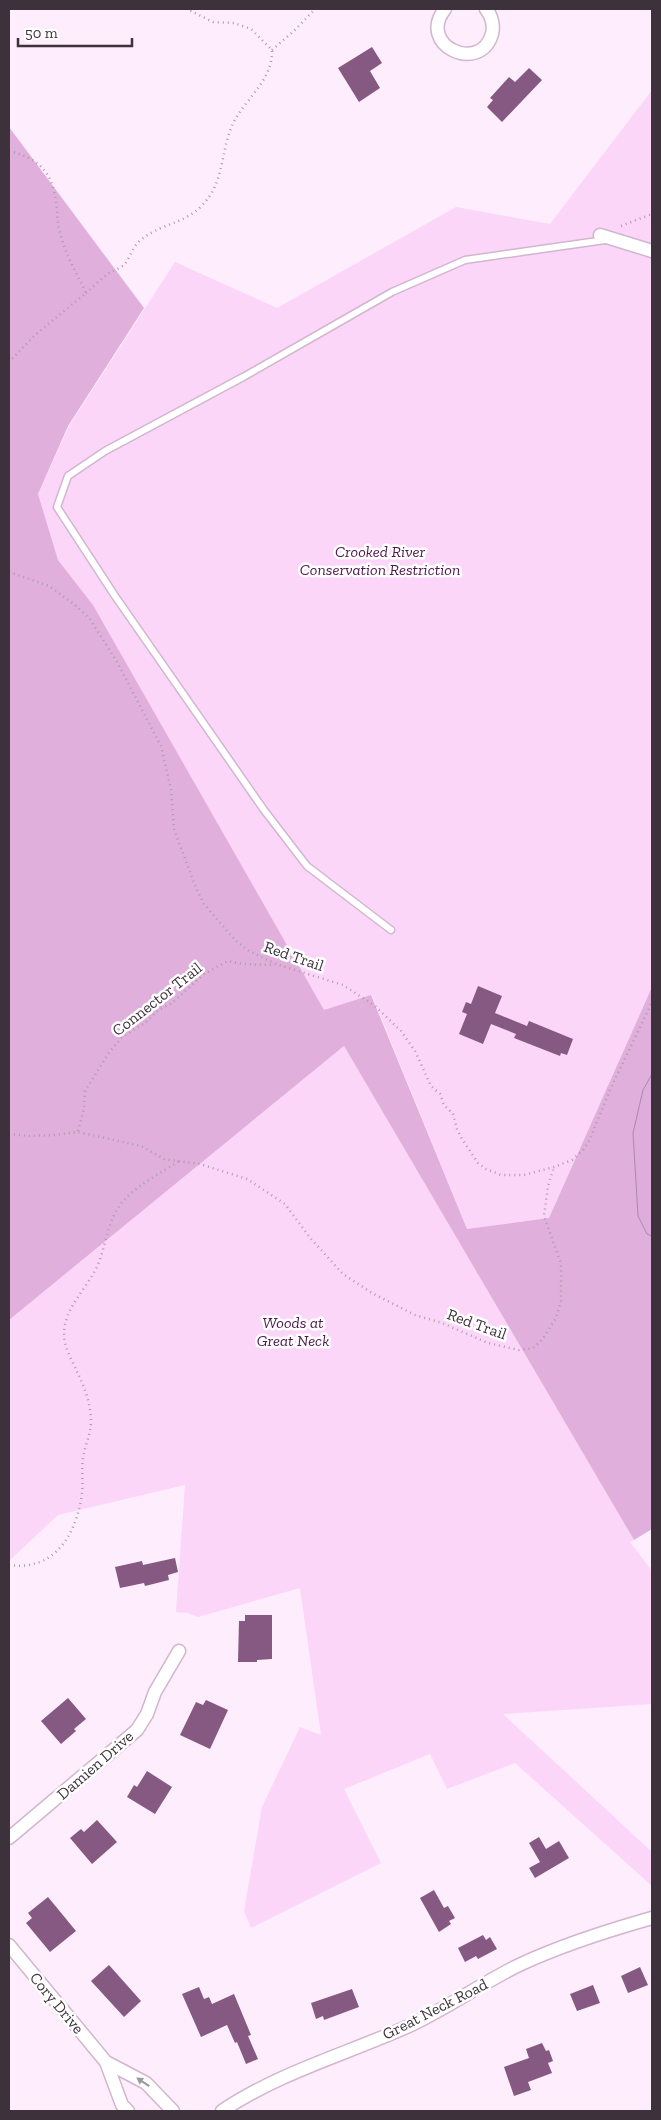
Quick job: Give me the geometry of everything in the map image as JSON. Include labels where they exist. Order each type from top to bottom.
[{"type":"street","points":[[445,9],[438,22],[441,40],[446,47],[462,54],[479,51],[491,38],[492,20],[486,9]]},
{"type":"street","points":[[600,235],[652,251]]},
{"type":"street","name":"Damien Drive","points":[[9,1838],[137,1730],[147,1714],[155,1692],[179,1651]]},
{"type":"street","name":"Great Neck Road","points":[[222,2111],[254,2091],[280,2078],[411,2025],[541,1955],[580,1939],[652,1918]]},
{"type":"street","name":"Cory Drive","points":[[9,1944],[106,2062],[122,2105],[128,2111]]},
{"type":"street","name":"Cory Drive","points":[[106,2062],[146,2083],[173,2111]]},
{"type":"lane","points":[[391,930],[308,866],[264,810],[114,596],[57,507],[68,476],[105,451],[245,376],[392,292],[465,260],[614,239]]},
{"type":"path","points":[[9,362],[35,336],[108,274],[125,265],[141,239],[180,222],[197,211],[210,195],[218,180],[235,120],[255,93],[262,79],[270,71],[273,62],[272,50],[251,29],[234,23],[214,22],[187,9]]},
{"type":"path","points":[[272,50],[315,9]]},
{"type":"path","points":[[9,150],[24,154],[42,165],[54,191],[59,232],[65,250],[86,293]]},
{"type":"path","points":[[600,235],[652,214]]},
{"type":"path","name":"Red Trail","points":[[9,572],[49,586],[75,605],[90,619],[136,695],[161,746],[171,789],[174,829],[204,904],[235,940],[249,951],[276,964],[342,985],[375,1006],[401,1031],[415,1051],[432,1086],[440,1094],[444,1105],[454,1114],[456,1129],[478,1163],[486,1170],[501,1175],[524,1174],[554,1167],[572,1160],[589,1141],[610,1090],[652,1002]]},
{"type":"path","name":"Connector Trail","points":[[78,1132],[84,1109],[85,1092],[108,1054],[122,1037],[144,1023],[158,1010],[172,1003],[204,974],[228,961],[242,964],[276,964]]},
{"type":"path","name":"Red Trail","points":[[9,1134],[29,1136],[78,1132],[141,1146],[164,1158],[200,1164],[247,1179],[285,1204],[311,1239],[344,1274],[372,1293],[414,1315],[442,1323],[488,1343],[519,1350],[533,1348],[542,1340],[556,1318],[561,1301],[561,1264],[544,1216],[548,1186],[554,1167]]},
{"type":"path","points":[[9,1565],[37,1565],[54,1554],[66,1539],[75,1519],[82,1498],[83,1456],[89,1438],[91,1421],[86,1393],[69,1353],[64,1334],[70,1310],[86,1288],[97,1265],[110,1222],[126,1198],[179,1160]]},
{"type":"green space","name":"Crooked River Conservation Restriction","points":[[652,90],[652,987],[549,1218],[467,1229],[372,995],[324,1011],[93,605],[58,560],[38,494],[69,426],[175,262],[277,308],[456,207],[550,224]]},
{"type":"green space","name":"Woods at Great Neck","points":[[344,1046],[634,1540],[630,1542],[652,1571],[652,1704],[503,1714],[652,1852],[652,1886],[515,1763],[447,1789],[430,1754],[344,1789],[381,1863],[251,1928],[244,1911],[262,1807],[300,1727],[321,1735],[300,1588],[198,1617],[176,1612],[185,1485],[58,1515],[9,1561],[9,1320]]},
{"type":"shaded area","points":[[9,127],[144,308],[68,426],[38,494],[58,560],[93,605],[324,1010],[371,995],[467,1229],[549,1218],[652,987],[652,1529],[634,1540],[344,1046],[9,1320]]},
{"type":"shaded area","points":[[652,1074],[652,1236],[647,1234],[638,1216],[633,1133],[643,1090]]},
{"type":"building","points":[[372,47],[382,63],[370,71],[380,88],[359,102],[338,68]]},
{"type":"building","points":[[529,68],[542,80],[502,122],[487,107],[493,100],[490,98],[509,77],[515,82]]},
{"type":"building","points":[[478,986],[502,996],[495,1013],[527,1026],[529,1021],[573,1039],[567,1055],[561,1053],[560,1056],[514,1038],[516,1034],[491,1024],[483,1044],[459,1034],[467,1014],[462,1012],[466,1002],[471,1004]]},
{"type":"building","points":[[175,1558],[178,1572],[168,1575],[169,1580],[145,1586],[144,1583],[120,1588],[115,1567],[142,1561],[143,1565]]},
{"type":"building","points":[[245,1615],[272,1615],[272,1659],[257,1660],[257,1662],[238,1662],[239,1621],[245,1621]]},
{"type":"building","points":[[68,1698],[86,1719],[61,1744],[41,1721]]},
{"type":"building","points":[[206,1700],[228,1710],[210,1749],[180,1735],[196,1702],[203,1705]]},
{"type":"building","points":[[147,1771],[172,1787],[155,1814],[127,1797],[134,1785],[137,1787]]},
{"type":"building","points":[[97,1820],[117,1842],[92,1864],[70,1838],[81,1829],[84,1832]]},
{"type":"building","points":[[539,1837],[546,1849],[559,1841],[569,1858],[535,1878],[529,1868],[540,1862],[529,1843]]},
{"type":"building","points":[[434,1890],[444,1908],[448,1906],[455,1918],[449,1921],[451,1924],[439,1932],[420,1898]]},
{"type":"building","points":[[48,1897],[76,1931],[50,1952],[26,1923],[32,1918],[28,1913]]},
{"type":"building","points":[[483,1935],[486,1940],[490,1937],[497,1949],[478,1959],[476,1956],[465,1962],[458,1948]]},
{"type":"building","points":[[109,1965],[141,2001],[124,2017],[91,1981]]},
{"type":"building","points":[[640,1967],[648,1985],[628,1993],[621,1976]]},
{"type":"building","points":[[593,1985],[600,2003],[577,2011],[570,1994]]},
{"type":"building","points":[[199,1987],[204,1999],[209,1997],[212,2004],[234,1994],[251,2035],[248,2036],[258,2059],[246,2064],[237,2042],[235,2043],[227,2025],[201,2037],[182,1994]]},
{"type":"building","points":[[352,1989],[359,2007],[324,2020],[323,2016],[316,2019],[311,2003]]},
{"type":"building","points":[[542,2043],[546,2051],[549,2050],[553,2061],[548,2063],[552,2073],[528,2082],[531,2090],[514,2096],[504,2067],[529,2058],[526,2049]]}]
